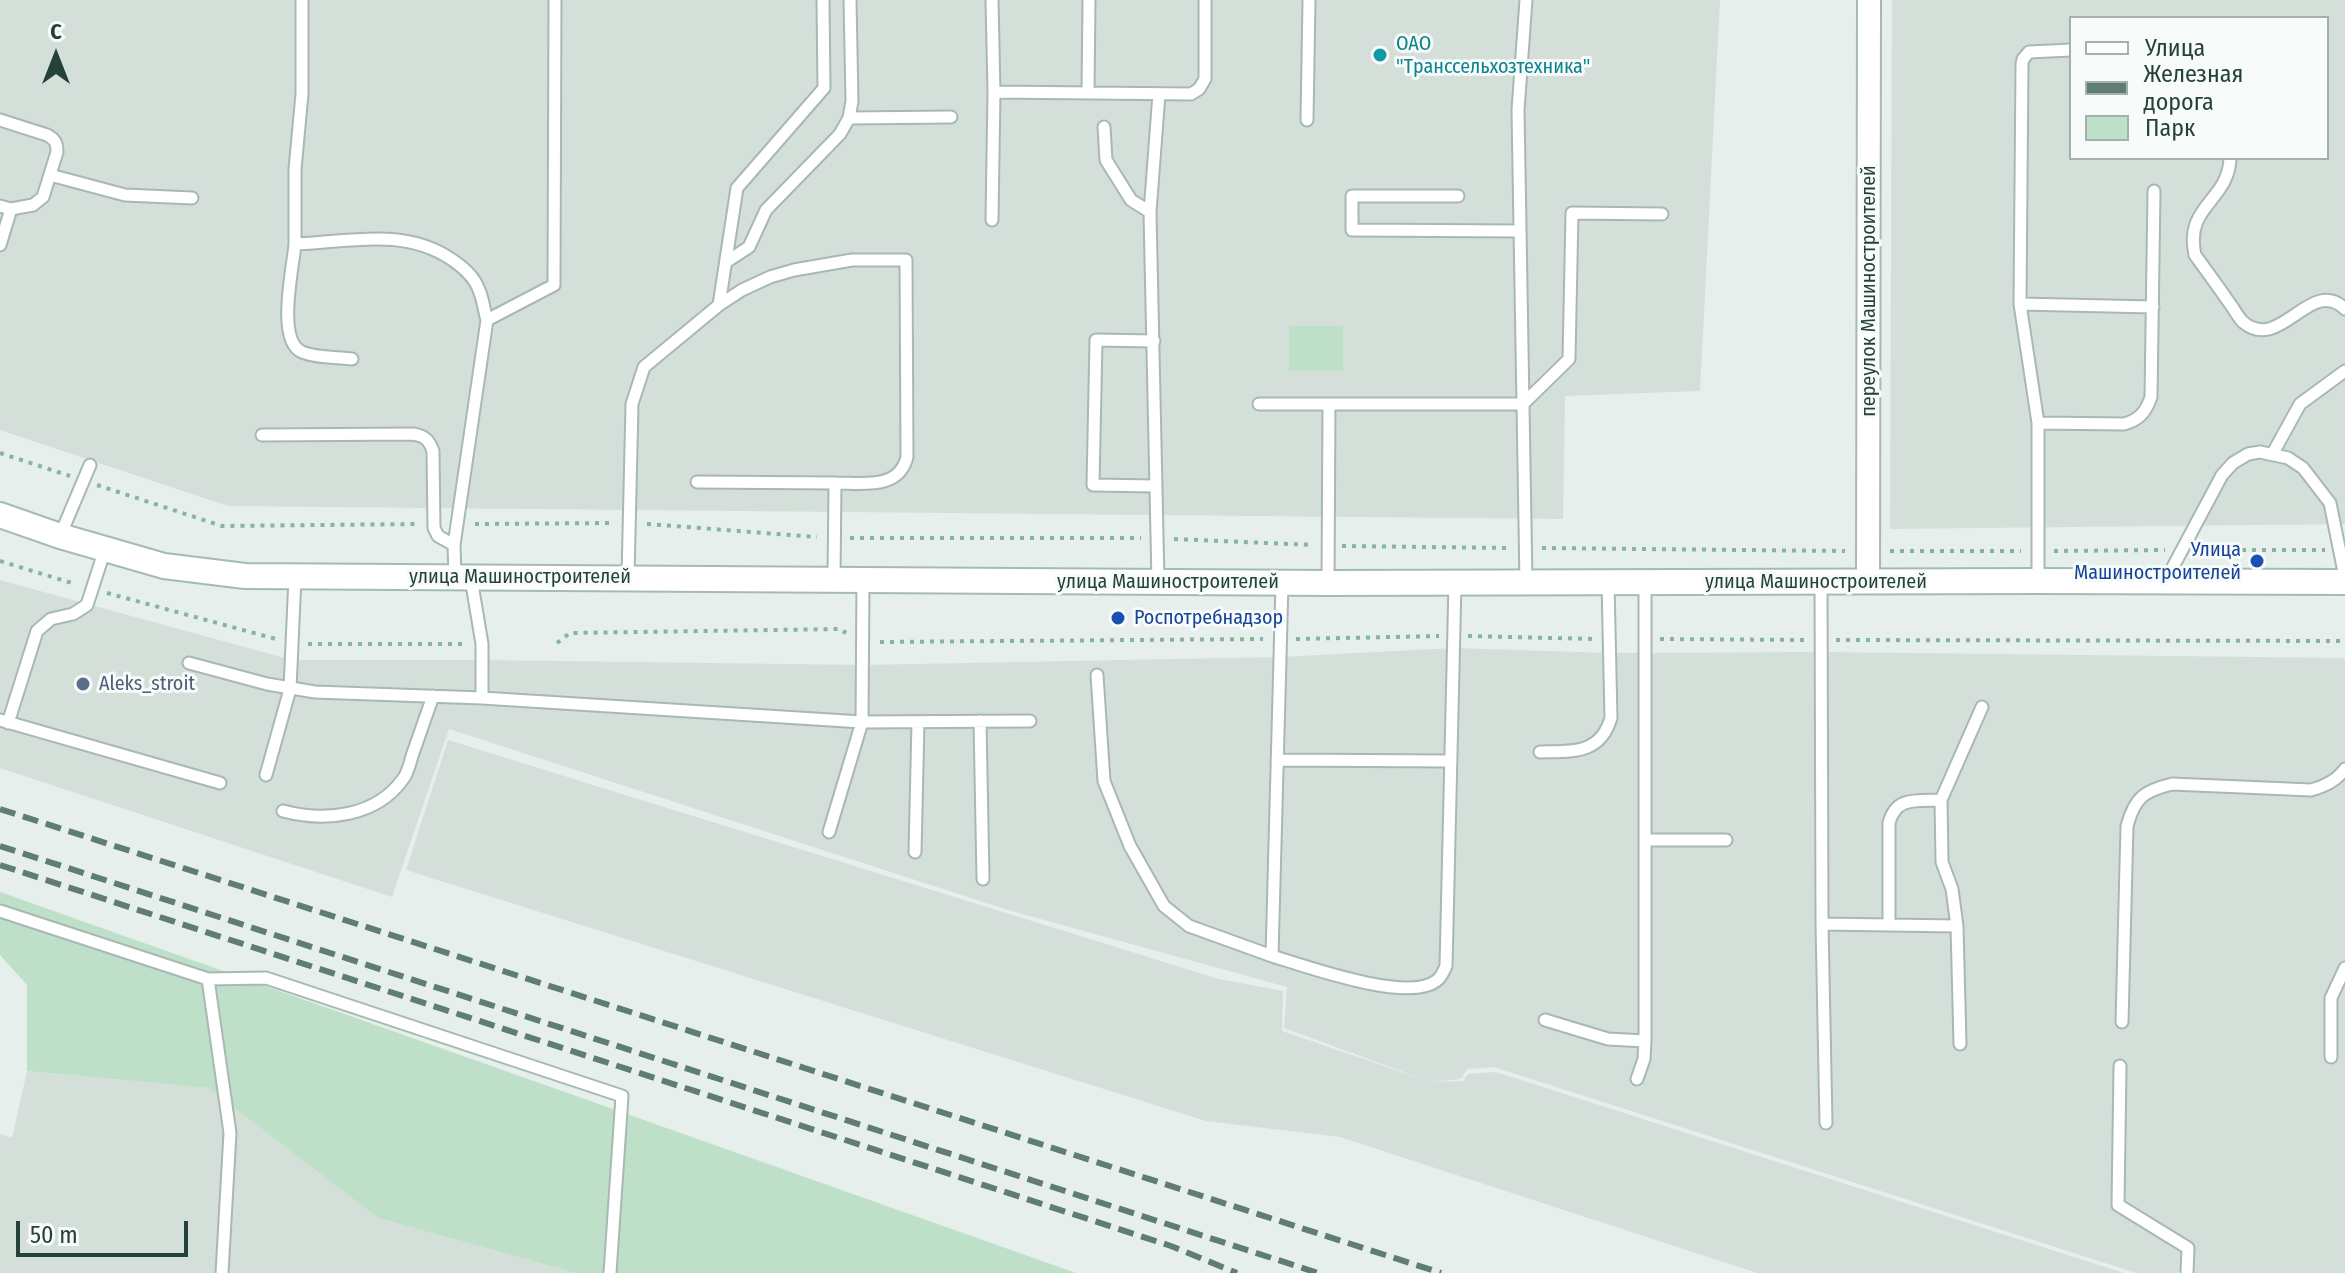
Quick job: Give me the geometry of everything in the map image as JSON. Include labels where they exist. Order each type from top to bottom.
[{"type":"main road","name":"улица Машиностроителей","points":[[0,515],[164,566],[245,576],[1526,584],[2345,580]]},
{"type":"street","name":"переулок Машиностроителей","points":[[1868,582],[1869,0]]},
{"type":"lane","points":[[302,0],[302,94],[295,169],[295,244],[287,322],[294,347],[304,353],[352,359]]},
{"type":"lane","points":[[487,320],[554,285],[555,0]]},
{"type":"lane","points":[[719,305],[737,188],[824,88],[823,0]]},
{"type":"lane","points":[[726,262],[749,247],[766,210],[840,134],[849,118],[852,101],[850,0]]},
{"type":"lane","points":[[992,0],[992,220]]},
{"type":"lane","points":[[1088,93],[1089,0]]},
{"type":"lane","points":[[994,92],[1191,94],[1199,89],[1205,79],[1205,0]]},
{"type":"lane","points":[[1307,120],[1309,0]]},
{"type":"lane","points":[[1526,0],[1518,110],[1526,584]]},
{"type":"lane","points":[[2038,581],[2038,423],[2020,304],[2023,59],[2034,50],[2069,50]]},
{"type":"lane","points":[[1158,582],[1150,212],[1159,94]]},
{"type":"lane","points":[[849,118],[951,117]]},
{"type":"lane","points":[[0,120],[47,135],[54,139],[57,152],[39,202],[6,208],[0,245]]},
{"type":"lane","points":[[1104,127],[1106,160],[1131,200],[1150,212]]},
{"type":"lane","points":[[2230,160],[2226,180],[2198,216],[2192,245],[2195,255],[2243,321],[2260,329],[2280,326],[2322,299],[2336,302],[2345,309]]},
{"type":"lane","points":[[50,175],[125,195],[192,198]]},
{"type":"lane","points":[[2038,423],[2124,424],[2142,415],[2151,397],[2154,191]]},
{"type":"lane","points":[[1458,196],[1352,196],[1352,230],[1520,231]]},
{"type":"lane","points":[[1259,404],[1523,404],[1569,359],[1572,213],[1662,214]]},
{"type":"lane","points":[[295,244],[336,243],[360,238],[400,239],[439,251],[470,274],[479,289],[487,320],[454,545],[482,644],[482,698]]},
{"type":"lane","points":[[628,577],[632,404],[644,367],[719,305],[770,277],[852,260],[906,260],[907,457],[905,466],[893,479],[882,483],[697,482]]},
{"type":"lane","points":[[2020,304],[2153,307]]},
{"type":"lane","points":[[1154,341],[1096,340],[1093,485],[1156,486]]},
{"type":"lane","points":[[2273,453],[2300,404],[2345,371]]},
{"type":"lane","points":[[1328,583],[1329,404]]},
{"type":"lane","points":[[262,435],[423,436],[433,451],[433,524],[438,536],[454,545]]},
{"type":"lane","points":[[2166,581],[2222,475],[2248,454],[2260,452],[2288,458],[2303,468],[2330,503],[2345,580]]},
{"type":"lane","points":[[60,536],[90,465]]},
{"type":"lane","points":[[834,579],[835,483]]},
{"type":"lane","points":[[2330,503],[2345,499]]},
{"type":"lane","points":[[105,549],[87,605],[81,611],[51,619],[37,631],[4,722],[220,783]]},
{"type":"lane","points":[[266,775],[290,689],[295,576]]},
{"type":"lane","points":[[829,832],[862,722],[863,580]]},
{"type":"lane","points":[[1821,582],[1826,1123]]},
{"type":"lane","points":[[1272,956],[1282,583]]},
{"type":"lane","points":[[1097,675],[1104,781],[1130,846],[1164,906],[1189,926],[1272,956],[1350,979],[1396,988],[1427,986],[1442,976],[1446,966],[1455,583]]},
{"type":"lane","points":[[1540,752],[1576,751],[1589,747],[1600,740],[1607,730],[1611,718],[1608,583]]},
{"type":"lane","points":[[1637,1079],[1644,1059],[1645,1041],[1645,583]]},
{"type":"lane","points":[[189,663],[290,689],[862,722],[1030,721]]},
{"type":"lane","points":[[283,811],[331,817],[369,807],[388,795],[405,777],[433,696]]},
{"type":"lane","points":[[1960,1044],[1957,926],[1952,889],[1942,862],[1941,800],[1982,707]]},
{"type":"lane","points":[[980,721],[983,879]]},
{"type":"lane","points":[[915,852],[918,722]]},
{"type":"lane","points":[[1277,760],[1451,761]]},
{"type":"lane","points":[[2122,1022],[2127,826],[2132,810],[2141,797],[2155,788],[2172,784],[2311,790],[2338,778],[2345,769]]},
{"type":"lane","points":[[1889,925],[1891,815],[1901,803],[1941,800]]},
{"type":"lane","points":[[1645,840],[1726,840]]},
{"type":"lane","points":[[0,911],[208,979],[266,978],[622,1096],[610,1273]]},
{"type":"lane","points":[[1822,924],[1957,926]]},
{"type":"lane","points":[[2331,1057],[2331,998],[2345,968]]},
{"type":"lane","points":[[208,979],[230,1133],[222,1273]]},
{"type":"lane","points":[[1545,1020],[1608,1039],[1645,1041]]},
{"type":"lane","points":[[2120,1066],[2118,1205],[2188,1248],[2187,1273]]},
{"type":"path","points":[[0,453],[222,526],[433,524]]},
{"type":"path","points":[[458,524],[629,523],[835,538],[1157,538]]},
{"type":"path","points":[[1868,551],[2339,550]]},
{"type":"path","points":[[0,561],[292,644],[482,644]]},
{"type":"shaded area","points":[[0,0],[1720,0],[1700,391],[1565,396],[1563,519],[228,506],[0,430]]},
{"type":"shaded area","points":[[1892,0],[2345,0],[2345,524],[1890,529]]},
{"type":"shaded area","points":[[0,580],[292,660],[862,665],[1280,657],[1454,648],[1609,653],[1821,652],[2345,658],[2345,1273],[2195,1273],[2182,1269],[2178,1273],[2136,1273],[1494,1067],[1467,1069],[1461,1079],[1432,1082],[1463,1081],[1468,1074],[1496,1072],[2124,1273],[1757,1273],[1340,1137],[1206,1121],[406,870],[448,740],[1219,979],[1283,991],[1282,1031],[1431,1082],[1284,1028],[1287,987],[1008,910],[449,729],[392,897],[0,768]]},
{"type":"shaded area","points":[[27,1071],[208,1088],[378,1218],[575,1273],[0,1273],[0,1134],[12,1138]]},
{"type":"green space","points":[[1289,326],[1343,326],[1343,371],[1289,371]]},
{"type":"green space","points":[[0,892],[1076,1273],[575,1273],[378,1218],[208,1088],[27,1071],[27,985],[0,955]]},
{"type":"railway","points":[[0,809],[1441,1273]]},
{"type":"railway","points":[[0,846],[1318,1273]]},
{"type":"railway","points":[[0,865],[1171,1246],[1237,1273]]},
{"type":"place","name":"ОАО \"Транссельхозтехника\"","points":[[1380,55]]},
{"type":"place","name":"Улица Машиностроителей","points":[[2257,561]]},
{"type":"place","name":"Роспотребнадзор","points":[[1118,618]]},
{"type":"place","name":"Aleks_stroit","points":[[83,684]]}]
